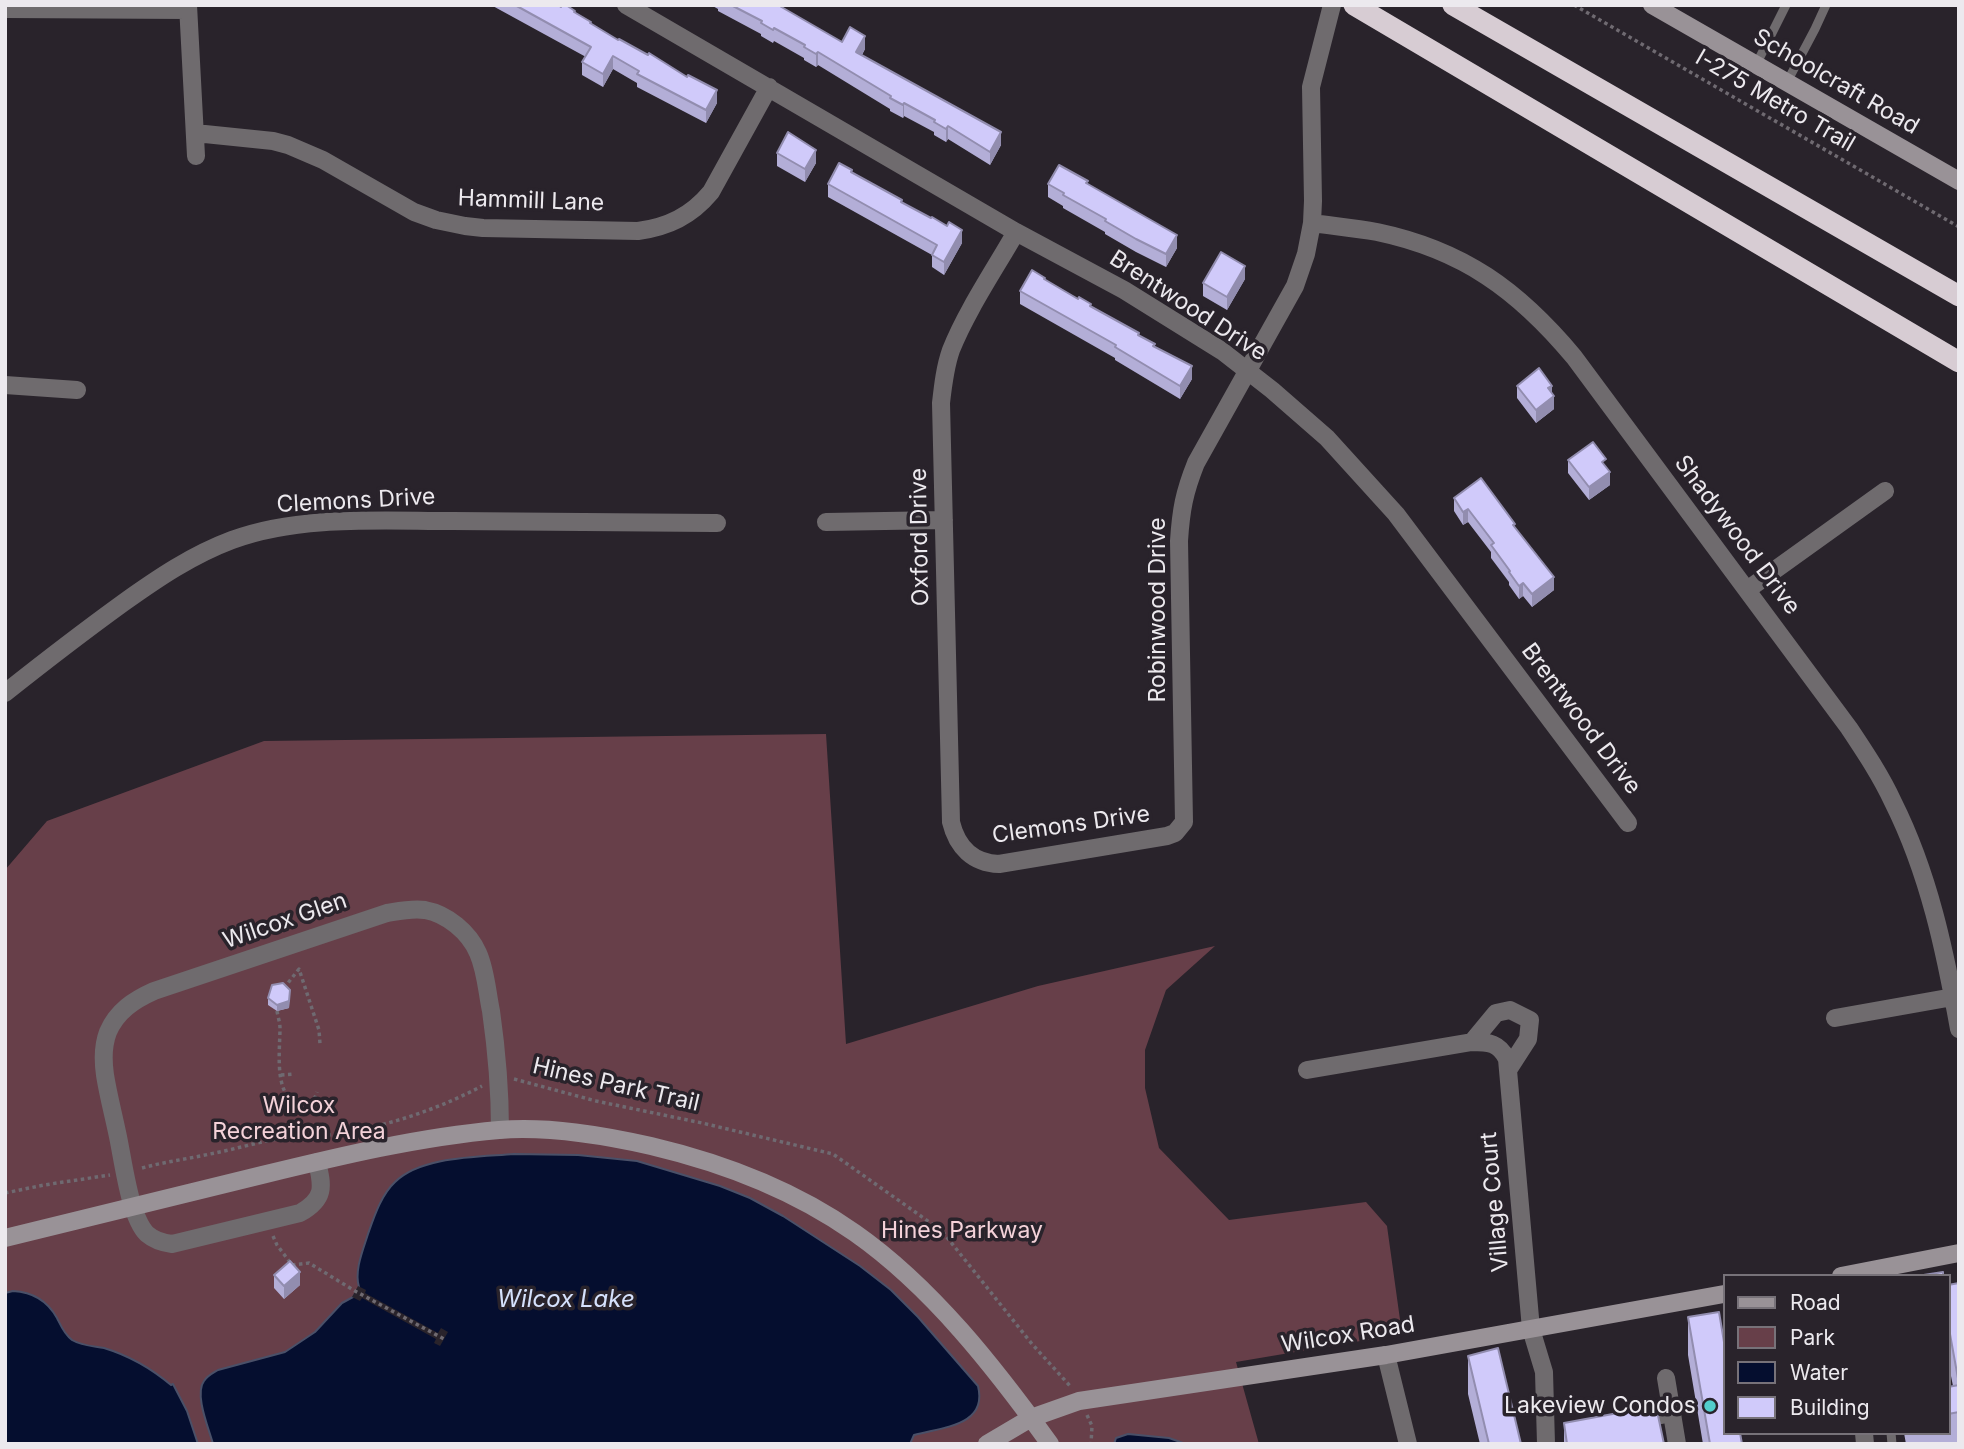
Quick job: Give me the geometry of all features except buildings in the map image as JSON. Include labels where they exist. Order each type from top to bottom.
[{"type":"highway","points":[[1354,5],[1959,362]]},
{"type":"highway","points":[[1453,5],[1959,296]]},
{"type":"street","name":"Brentwood Drive","points":[[626,5],[1016,232],[1124,290],[1222,351],[1272,390],[1327,438],[1396,514],[1628,824]]},
{"type":"street","name":"Robinwood Drive","points":[[1180,828],[1185,816],[1179,541],[1181,511],[1195,463],[1295,286],[1306,254],[1313,201],[1311,87],[1332,5]]},
{"type":"street","name":"Schoolcraft Road","points":[[1661,7],[1756,65],[1959,181]]},
{"type":"street","points":[[5,9],[188,8],[196,156]]},
{"type":"street","name":"Hammill Lane","points":[[195,133],[288,145],[323,160],[414,212],[436,220],[483,228],[638,231],[673,223],[703,201],[711,192],[769,87]]},
{"type":"street","name":"Shadywood Drive","points":[[1312,223],[1374,232],[1435,249],[1480,272],[1522,302],[1551,329],[1574,357],[1849,728],[1894,803],[1915,850],[1929,892],[1941,936],[1959,1029]]},
{"type":"street","name":"Oxford Drive","points":[[968,854],[954,836],[951,822],[941,403],[946,368],[960,330],[1016,232]]},
{"type":"street","points":[[5,385],[76,390]]},
{"type":"street","points":[[1747,590],[1885,491]]},
{"type":"street","points":[[826,522],[944,520]]},
{"type":"street","name":"Clemons Drive","points":[[5,693],[71,640],[170,569],[198,554],[256,532],[361,521],[717,523]]},
{"type":"street","name":"Clemons Drive","points":[[968,854],[982,861],[999,864],[1167,836],[1180,828]]},
{"type":"street","name":"Wilcox Glen","points":[[317,1162],[322,1190],[311,1207],[300,1213],[172,1244],[163,1243],[147,1234],[133,1206],[105,1074],[107,1033],[124,1008],[136,998],[154,991],[387,913],[409,909],[426,910],[444,917],[460,928],[478,953],[486,983],[498,1057],[500,1130]]},
{"type":"street","points":[[1835,1018],[1953,997]]},
{"type":"street","points":[[1472,1042],[1496,1013],[1510,1010],[1530,1020],[1528,1039],[1508,1070]]},
{"type":"street","name":"Village Court","points":[[1307,1070],[1472,1042],[1491,1042],[1503,1051],[1507,1059],[1531,1329],[1544,1371],[1550,1437]]},
{"type":"street","points":[[5,1238],[317,1162],[424,1140],[500,1130],[566,1132],[639,1144],[721,1166],[762,1182],[800,1200],[879,1251],[921,1288],[957,1326],[1049,1444]]},
{"type":"street","points":[[1860,1274],[1959,1253]]},
{"type":"street","name":"Wilcox Road","points":[[987,1444],[1031,1418],[1079,1401],[1386,1355],[1722,1294]]},
{"type":"street","points":[[1386,1355],[1408,1444]]},
{"type":"street","points":[[1666,1377],[1677,1444]]},
{"type":"street","points":[[1621,1422],[1672,1413]]},
{"type":"lane","points":[[1756,65],[1786,5]]},
{"type":"lane","points":[[1787,82],[1826,5]]},
{"type":"path","name":"I-275 Metro Trail","points":[[1574,5],[1959,227]]},
{"type":"path","points":[[283,989],[299,969],[319,1030],[320,1044]]},
{"type":"path","points":[[277,1012],[280,1026],[278,1055],[287,1097],[304,1105],[313,1103],[317,1092]]},
{"type":"path","points":[[281,1075],[295,1074]]},
{"type":"path","name":"Hines Park Trail","points":[[5,1193],[125,1172],[171,1160],[291,1137],[312,1138],[370,1127],[450,1103],[489,1083],[515,1079],[596,1101],[832,1154],[942,1231],[1032,1344],[1069,1384],[1093,1426],[1091,1444]]},
{"type":"path","points":[[266,1221],[276,1245],[298,1272]]},
{"type":"path","points":[[292,1265],[309,1263],[444,1339]]},
{"type":"green space","points":[[826,734],[846,1044],[1038,986],[1215,946],[1166,990],[1145,1050],[1145,1088],[1159,1148],[1229,1220],[1366,1202],[1387,1226],[1402,1334],[1236,1362],[1259,1444],[5,1444],[5,870],[47,821],[264,741]]},
{"type":"water","name":"Wilcox Lake","points":[[514,1154],[578,1155],[637,1161],[720,1186],[783,1216],[860,1266],[891,1290],[918,1317],[978,1386],[979,1399],[976,1409],[970,1417],[949,1427],[914,1435],[910,1444],[213,1444],[201,1403],[201,1387],[204,1381],[218,1370],[285,1352],[315,1332],[342,1303],[353,1297],[359,1287],[360,1260],[373,1221],[382,1200],[395,1182],[420,1167],[451,1159]]},
{"type":"water","points":[[13,1291],[33,1295],[44,1302],[72,1340],[122,1354],[173,1384],[187,1411],[198,1444],[5,1444],[5,1293]]},
{"type":"water","points":[[1128,1434],[1169,1438],[1186,1444],[1114,1444],[1116,1438]]},
{"type":"pier","points":[[358,1286],[366,1290],[365,1293],[438,1333],[441,1328],[448,1332],[440,1346],[434,1343],[436,1339],[362,1298],[360,1301],[352,1297]]},
{"type":"place","name":"Lakeview Condos","points":[[1710,1406]]},
{"type":"park label","name":"Wilcox Recreation Area","points":[[299,1119]]},
{"type":"park label","name":"Hines Parkway","points":[[962,1231]]}]
